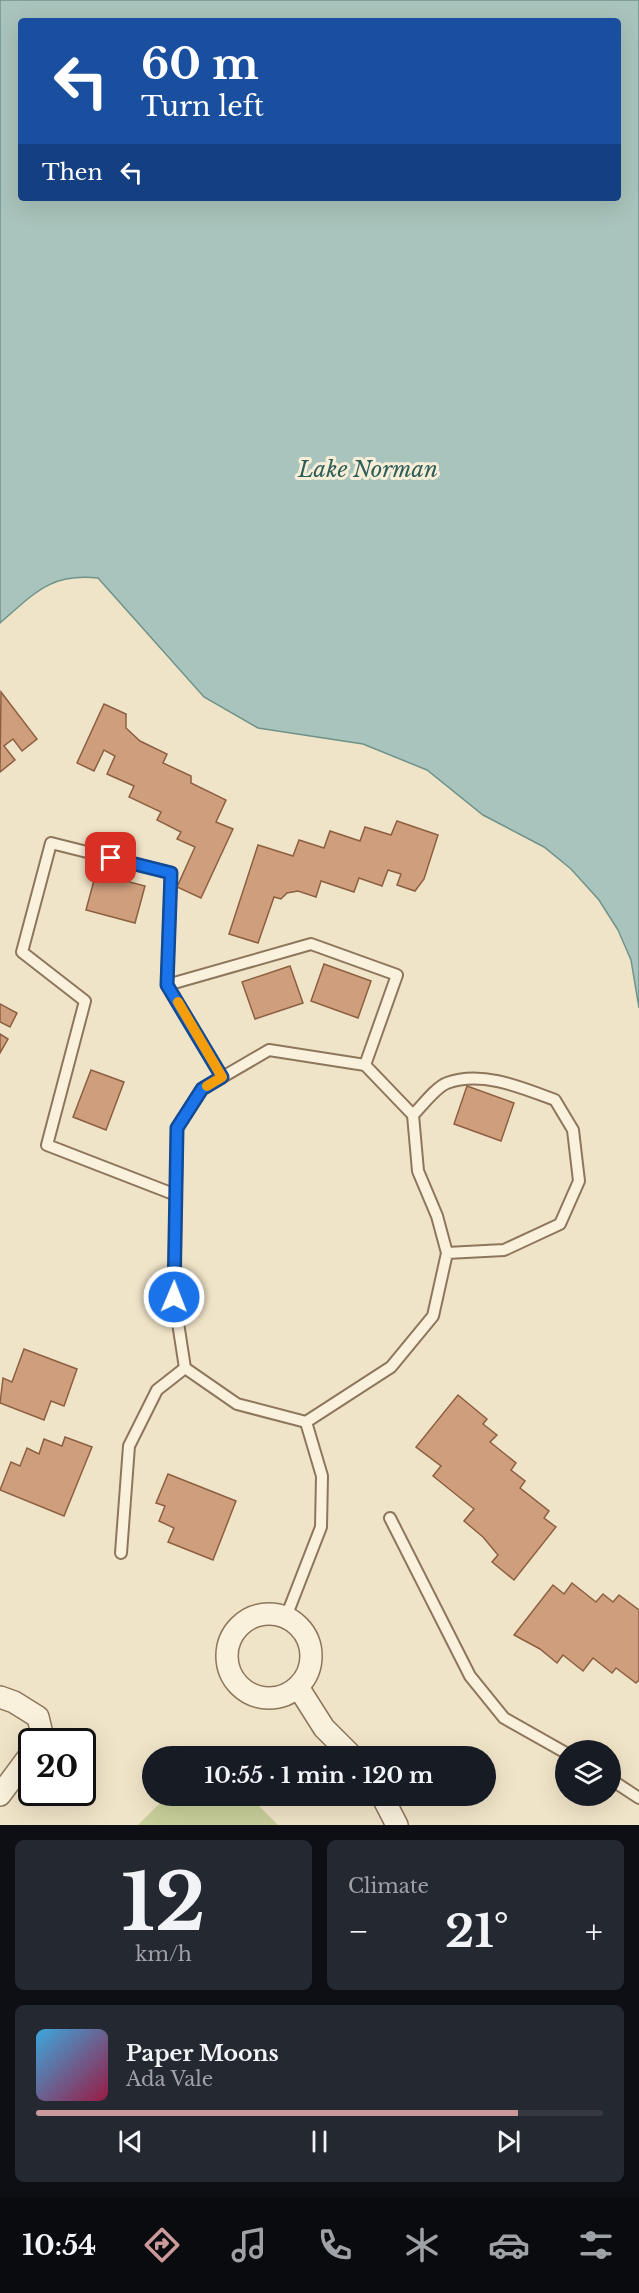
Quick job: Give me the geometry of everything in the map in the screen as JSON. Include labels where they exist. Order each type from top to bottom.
[{"type":"street","points":[[272,1613],[286,1617],[298,1625],[307,1637],[311,1651],[306,1677],[298,1687],[275,1698],[249,1693],[238,1685],[227,1660],[228,1645],[234,1632],[244,1621],[258,1615],[272,1613]]},
{"type":"street","points":[[298,1687],[324,1728],[342,1746]]},
{"type":"street","points":[[0,1697],[14,1702],[38,1718],[40,1728]]},
{"type":"street","points":[[1,1793],[18,1771]]},
{"type":"street","points":[[387,1806],[397,1825]]},
{"type":"lane","points":[[176,1196],[47,1145],[86,1001],[22,952],[51,843],[171,873],[167,985],[222,1077]]},
{"type":"lane","points":[[167,985],[311,944],[397,975],[365,1065]]},
{"type":"lane","points":[[268,1050],[365,1065],[413,1115],[418,1171],[437,1216],[447,1253],[433,1316],[391,1367],[306,1422],[237,1404],[185,1368],[174,1297],[177,1128],[202,1089],[268,1050]]},
{"type":"lane","points":[[413,1115],[446,1083],[481,1079],[518,1087],[555,1100],[573,1130],[579,1181],[560,1224],[504,1250],[447,1253]]},
{"type":"lane","points":[[121,1553],[129,1446],[157,1389],[185,1368]]},
{"type":"lane","points":[[286,1617],[321,1527],[322,1476],[306,1422]]},
{"type":"lane","points":[[390,1518],[470,1676],[504,1718],[555,1747]]},
{"type":"lane","points":[[621,1786],[639,1798]]},
{"type":"green space","points":[[157,1806],[259,1806],[278,1825],[138,1825]]},
{"type":"water","name":"Lake Norman","points":[[0,0],[639,0],[639,1008],[631,960],[618,930],[599,900],[571,869],[544,847],[483,815],[427,770],[363,744],[258,728],[204,697],[98,578],[81,577],[55,582],[34,594],[0,623]]},
{"type":"building","points":[[1,692],[37,739],[22,751],[13,739],[4,746],[15,760],[0,772]]},
{"type":"building","points":[[104,704],[126,714],[126,728],[140,741],[167,754],[163,763],[191,776],[191,783],[226,800],[216,822],[233,829],[201,898],[177,887],[195,847],[177,839],[181,832],[157,820],[161,812],[129,797],[134,786],[107,774],[115,756],[104,750],[94,771],[77,763]]},
{"type":"building","points":[[397,821],[438,835],[424,879],[415,891],[397,885],[401,874],[388,870],[382,886],[359,878],[354,892],[321,881],[316,897],[298,891],[287,893],[281,899],[274,897],[258,943],[229,934],[258,845],[293,856],[299,840],[324,848],[330,831],[360,841],[365,827],[391,835]]},
{"type":"building","points":[[96,873],[145,886],[135,923],[86,910]]},
{"type":"building","points":[[324,964],[371,981],[358,1018],[311,1001]]},
{"type":"building","points":[[290,966],[303,1003],[255,1019],[242,982]]},
{"type":"building","points":[[0,1004],[17,1013],[10,1027],[0,1022]]},
{"type":"building","points":[[0,1034],[8,1039],[0,1053]]},
{"type":"building","points":[[91,1070],[124,1082],[106,1130],[73,1117]]},
{"type":"building","points":[[467,1086],[514,1103],[501,1141],[454,1124]]},
{"type":"building","points":[[24,1349],[77,1369],[64,1406],[51,1401],[44,1420],[0,1403],[3,1378],[12,1382]]},
{"type":"building","points":[[458,1395],[487,1419],[483,1424],[497,1435],[490,1442],[516,1463],[511,1470],[525,1481],[520,1488],[549,1511],[544,1518],[556,1527],[514,1580],[492,1562],[498,1555],[483,1537],[464,1521],[474,1509],[433,1476],[441,1466],[416,1447]]},
{"type":"building","points":[[65,1437],[92,1447],[64,1516],[0,1490],[11,1462],[20,1466],[27,1448],[39,1454],[44,1439],[62,1446]]},
{"type":"building","points":[[168,1474],[236,1501],[213,1560],[168,1542],[174,1528],[159,1521],[165,1506],[156,1503]]},
{"type":"building","points":[[572,1583],[596,1602],[603,1594],[613,1602],[619,1595],[639,1610],[639,1680],[636,1683],[616,1668],[612,1673],[593,1658],[583,1671],[563,1655],[557,1663],[540,1649],[514,1635],[553,1585],[564,1594]]},
{"type":"slow traffic","points":[[178,1002],[222,1077],[207,1086]]},
{"type":"route","points":[[111,858],[171,873],[167,985],[222,1077],[202,1089],[177,1128],[174,1297]]}]
